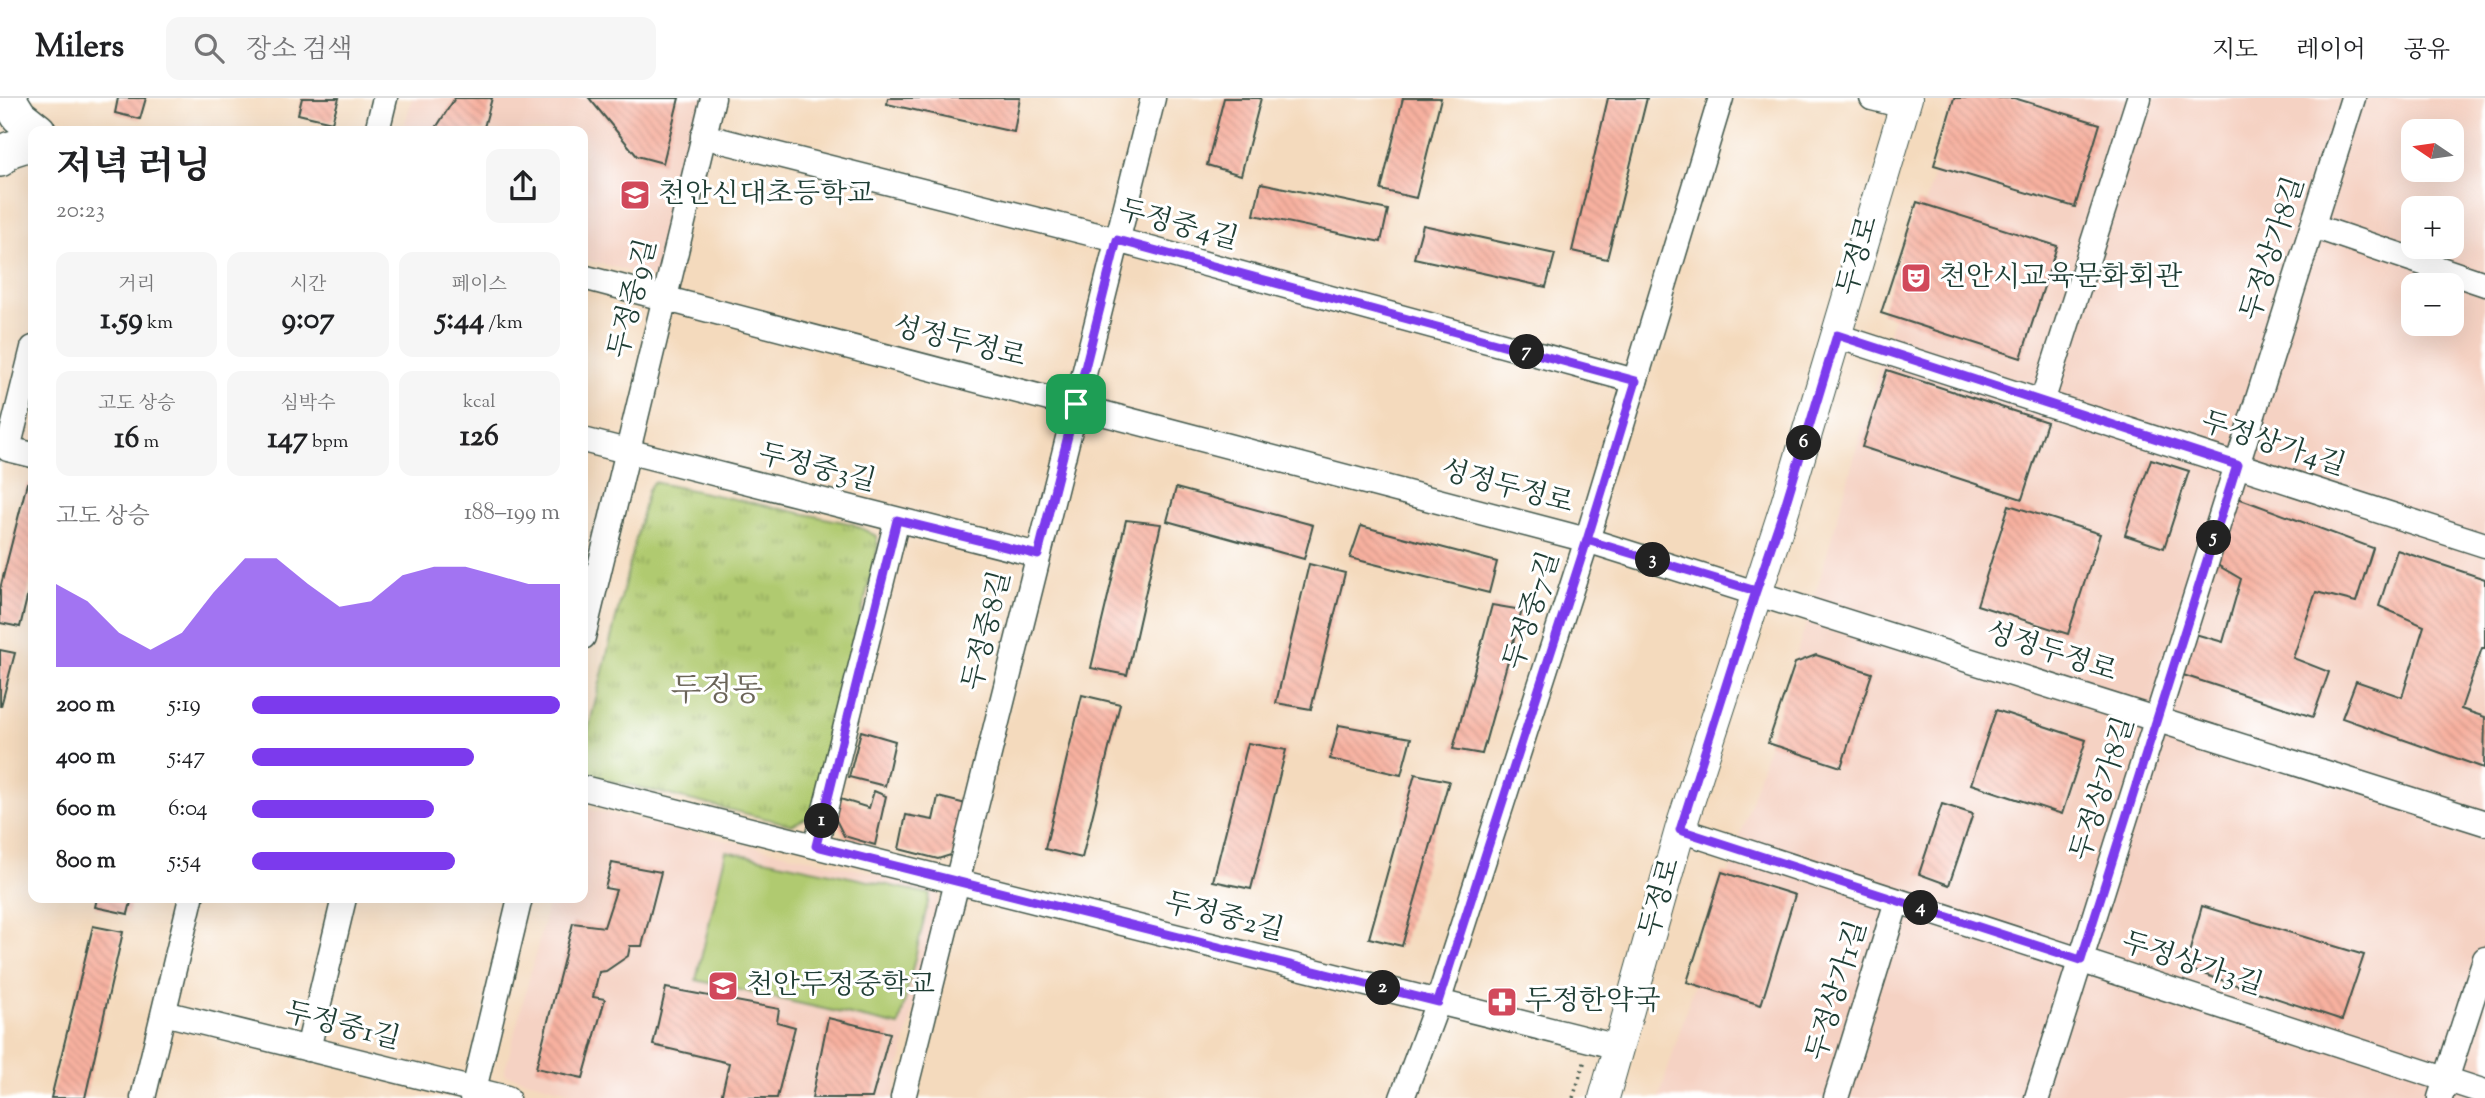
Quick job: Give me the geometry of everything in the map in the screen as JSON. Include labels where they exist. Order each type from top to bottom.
[{"type":"main road","points":[[8,98],[19,116],[32,126]]},
{"type":"main road","points":[[0,159],[8,150],[28,144]]},
{"type":"street","points":[[378,126],[385,98]]},
{"type":"street","name":"두정중9길","points":[[588,616],[713,98]]},
{"type":"street","name":"두정중8길","points":[[903,1098],[1153,98]]},
{"type":"street","name":"두정중7길","points":[[1402,1098],[1438,1002],[1587,540],[1721,98]]},
{"type":"street","points":[[1872,98],[1906,102]]},
{"type":"street","points":[[2042,402],[2139,98]]},
{"type":"street","name":"두정상가8길","points":[[2037,1098],[2353,98]]},
{"type":"street","name":"두정로","points":[[1604,1098],[1605,1044],[1680,830],[1785,506],[1906,102]]},
{"type":"street","name":"두정중4길","points":[[704,136],[1117,240],[1636,381]]},
{"type":"street","points":[[2313,226],[2485,284]]},
{"type":"street","name":"성정두정로","points":[[588,277],[1587,540],[1756,591],[2485,823]]},
{"type":"street","name":"두정상가4길","points":[[1837,335],[2485,545]]},
{"type":"street","points":[[28,368],[8,449],[28,454]]},
{"type":"street","name":"두정중3길","points":[[588,441],[1038,555]]},
{"type":"street","points":[[816,846],[897,520]]},
{"type":"street","name":"두정중2길","points":[[588,789],[1605,1044]]},
{"type":"street","name":"두정상가3길","points":[[1680,830],[2081,960],[2443,1089],[2485,1092]]},
{"type":"street","name":"두정상가1길","points":[[1836,1098],[1897,901]]},
{"type":"street","points":[[143,1098],[190,903]]},
{"type":"street","points":[[308,1049],[343,903]]},
{"type":"street","points":[[473,1094],[519,903]]},
{"type":"street","points":[[2443,1089],[2485,959]]},
{"type":"street","name":"두정중1길","points":[[164,1013],[473,1094],[507,1098]]},
{"type":"path","points":[[1573,1098],[1605,1044]]},
{"type":"shaded area","name":"천안신대초등학교","points":[[412,98],[712,98],[666,281],[588,260],[588,126],[404,126]]},
{"type":"shaded area","points":[[1955,98],[2485,98],[2485,1098],[1659,1098],[1822,572]]},
{"type":"shaded area","name":"천안두정중학교","points":[[588,809],[941,888],[893,1098],[594,1098],[504,1074],[549,903],[588,903]]},
{"type":"green space","points":[[653,482],[853,524],[876,536],[878,546],[812,815],[792,825],[588,775],[588,731],[648,490]]},
{"type":"green space","points":[[726,851],[930,894],[899,1026],[696,980]]},
{"type":"building","points":[[118,98],[146,98],[140,119],[115,113]]},
{"type":"building","points":[[302,98],[339,98],[332,122],[298,114]]},
{"type":"building","points":[[455,98],[492,98],[484,126],[437,126]]},
{"type":"building","points":[[589,98],[679,98],[663,163],[637,156]]},
{"type":"building","points":[[888,98],[1020,98],[1014,132],[887,104]]},
{"type":"building","points":[[1224,98],[1261,98],[1241,175],[1207,165]]},
{"type":"building","points":[[1403,98],[1441,98],[1416,198],[1381,190]]},
{"type":"building","points":[[1608,98],[1647,98],[1607,259],[1572,251]]},
{"type":"building","points":[[1954,98],[2014,98],[2100,124],[2075,207],[1934,165]]},
{"type":"building","points":[[1261,183],[1388,210],[1381,242],[1254,215]]},
{"type":"building","points":[[1917,202],[2057,246],[2021,358],[1881,313]]},
{"type":"building","points":[[1423,225],[1555,254],[1546,287],[1414,258]]},
{"type":"building","points":[[1887,370],[2047,422],[2022,499],[1862,447]]},
{"type":"building","points":[[2151,459],[2189,471],[2164,548],[2125,535]]},
{"type":"building","points":[[27,483],[28,594],[20,627],[0,623],[0,589]]},
{"type":"building","points":[[1176,488],[1313,525],[1304,559],[1167,521]]},
{"type":"building","points":[[2238,498],[2373,548],[2356,602],[2316,592],[2293,658],[2329,672],[2313,717],[2180,674],[2195,634],[2223,642],[2241,579],[2214,563]]},
{"type":"building","points":[[2009,505],[2100,534],[2068,634],[1977,605]]},
{"type":"building","points":[[1126,520],[1161,524],[1127,675],[1091,668]]},
{"type":"building","points":[[1361,526],[1497,562],[1489,593],[1350,558]]},
{"type":"building","points":[[2397,550],[2485,579],[2485,648],[2482,648],[2461,709],[2485,717],[2484,768],[2342,718],[2356,681],[2402,697],[2424,626],[2379,606]]},
{"type":"building","points":[[1309,564],[1345,573],[1311,709],[1276,703]]},
{"type":"building","points":[[1492,605],[1522,610],[1482,754],[1453,749]]},
{"type":"building","points":[[0,650],[15,653],[1,706],[0,706]]},
{"type":"building","points":[[1816,655],[1872,673],[1841,767],[1768,743],[1795,663]]},
{"type":"building","points":[[1082,695],[1120,704],[1082,858],[1045,849]]},
{"type":"building","points":[[1996,710],[2086,740],[2062,814],[1971,784]]},
{"type":"building","points":[[1339,725],[1411,738],[1401,775],[1330,759]]},
{"type":"building","points":[[861,731],[895,741],[885,786],[849,777]]},
{"type":"building","points":[[1248,743],[1286,750],[1251,889],[1213,881]]},
{"type":"building","points":[[1415,774],[1449,781],[1402,946],[1369,938]]},
{"type":"building","points":[[874,791],[886,796],[875,845],[844,836],[833,814],[837,798],[869,808]]},
{"type":"building","points":[[938,797],[966,804],[954,854],[938,859],[899,849],[906,815],[933,820]]},
{"type":"building","points":[[1942,804],[1973,814],[1949,885],[1919,874]]},
{"type":"building","points":[[612,863],[661,872],[642,946],[630,946],[628,956],[606,971],[599,972],[593,997],[605,999],[583,1078],[536,1068],[573,923],[604,927],[616,890],[605,888]]},
{"type":"building","points":[[1722,872],[1795,895],[1761,1005],[1687,982]]},
{"type":"building","points":[[96,903],[131,903],[128,914],[95,907]]},
{"type":"building","points":[[2202,906],[2364,955],[2342,1020],[2185,968]]},
{"type":"building","points":[[93,926],[123,932],[85,1098],[51,1098]]},
{"type":"building","points":[[666,988],[779,1009],[777,1022],[795,1027],[777,1098],[721,1098],[729,1063],[653,1045]]},
{"type":"building","points":[[828,1018],[890,1033],[872,1098],[812,1098]]},
{"type":"place","name":"천안신대초등학교","points":[[635,195]]},
{"type":"place","name":"천안시교육문화회관","points":[[1916,278]]},
{"type":"place","name":"천안두정중학교","points":[[723,986]]},
{"type":"place","name":"두정한약국","points":[[1502,1002]]},
{"type":"district","name":"두정동","points":[[717,692]]},
{"type":"route","points":[[1076,404],[1038,555],[897,520],[816,846],[1438,1002],[1587,540],[1756,591],[1680,830],[2081,960],[2237,465],[1837,335],[1756,591],[1671,566],[1587,540],[1636,381],[1117,240],[1076,404]]}]
